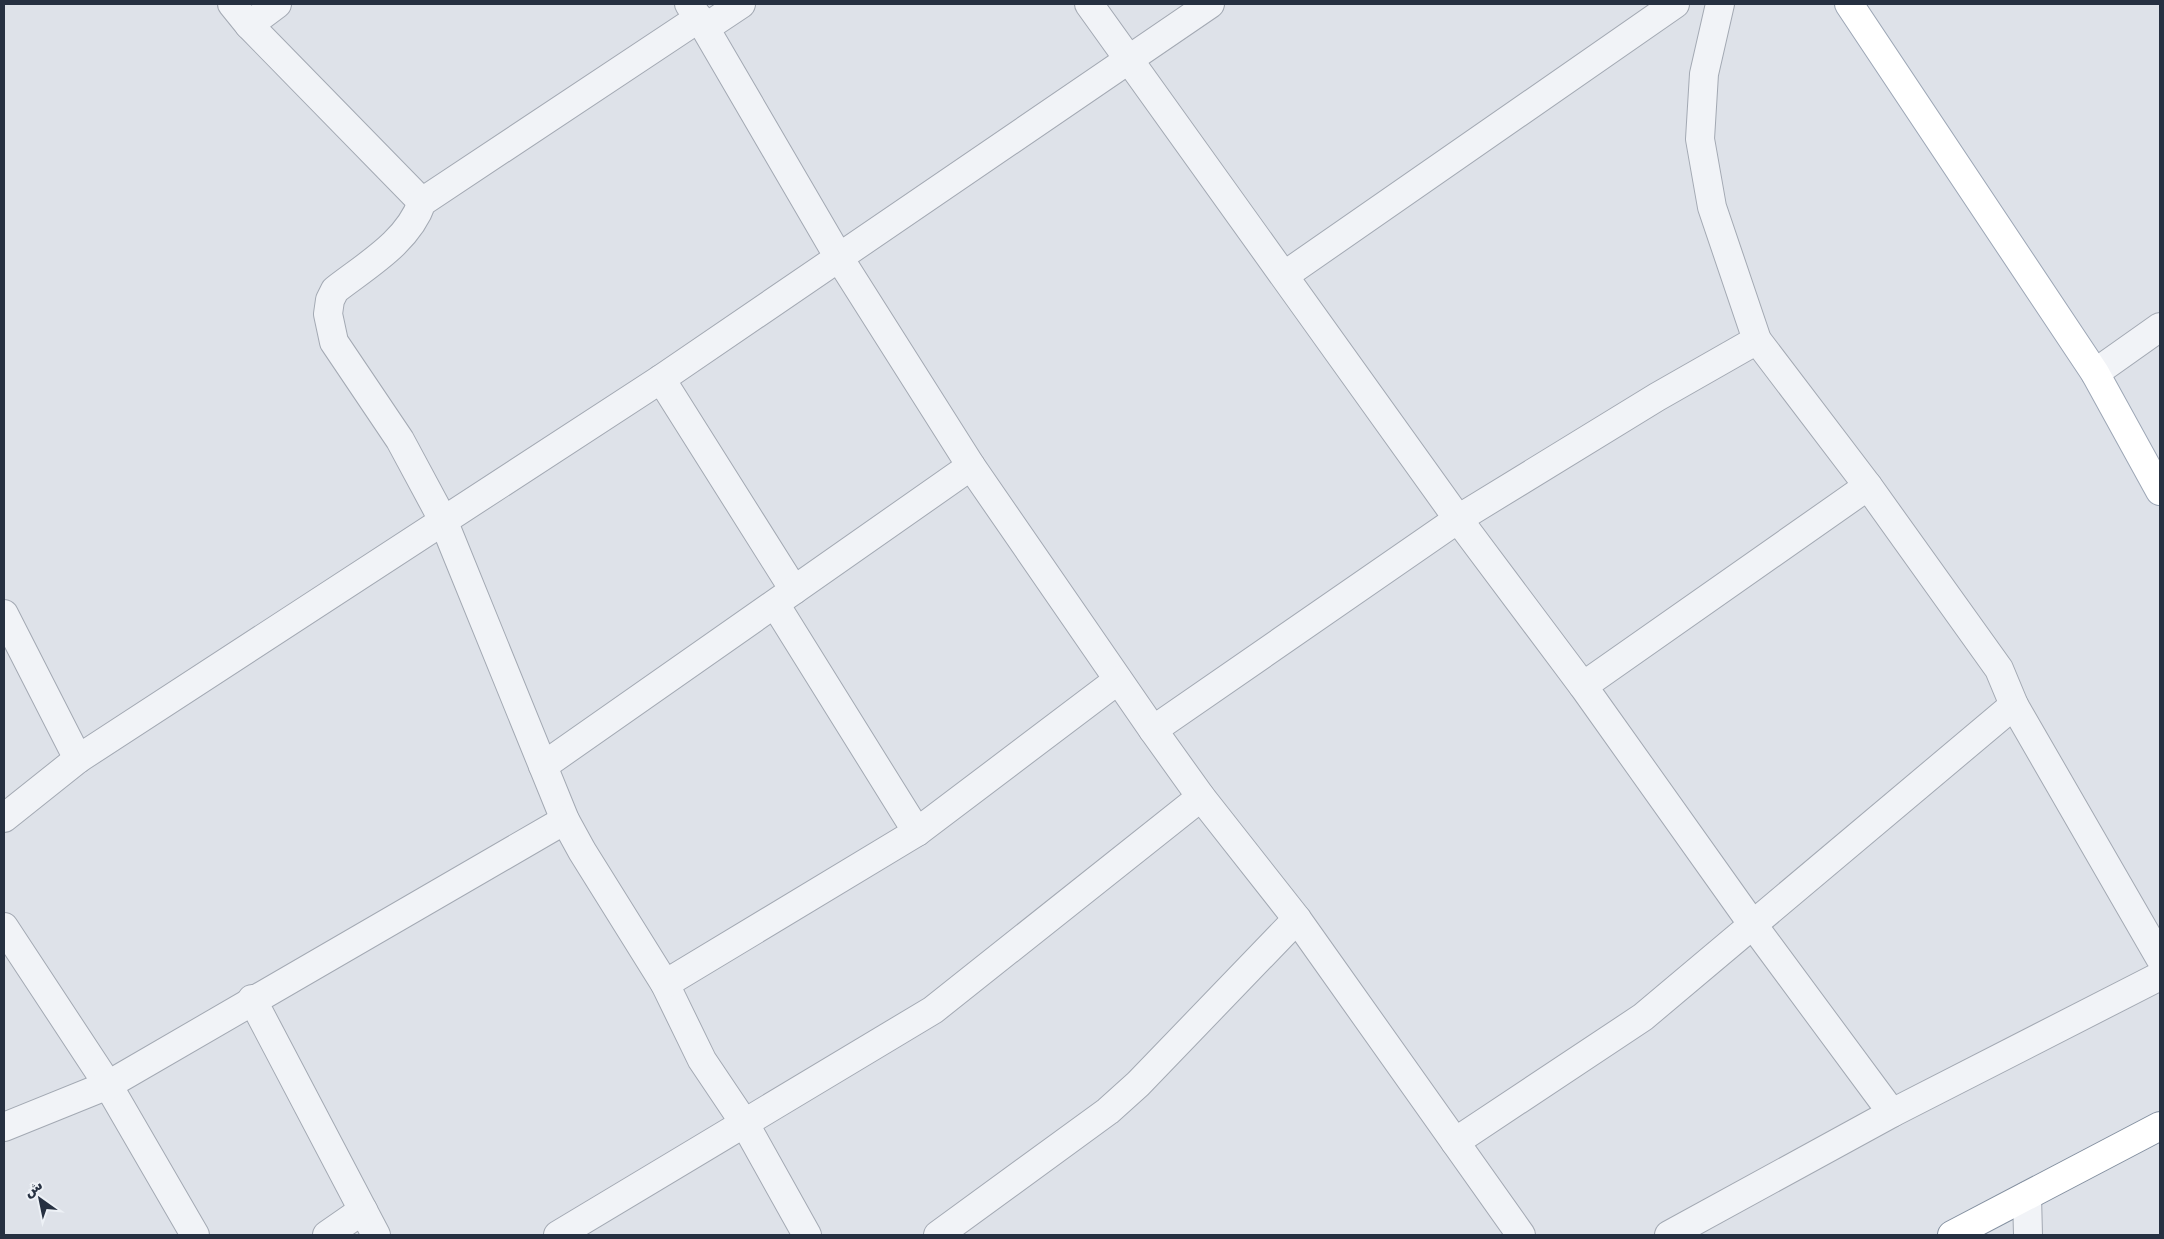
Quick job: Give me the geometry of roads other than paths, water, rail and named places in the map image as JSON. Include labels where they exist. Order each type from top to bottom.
[{"type":"main road","points":[[1849,4],[2095,373],[2160,492]]},
{"type":"main road","points":[[1952,1235],[2160,1126]]},
{"type":"street","points":[[232,4],[249,25],[422,202]]},
{"type":"street","points":[[249,25],[277,4]]},
{"type":"street","points":[[741,4],[698,17],[422,202],[416,217],[398,240],[335,290],[330,300],[328,314],[334,342],[400,440],[443,520],[565,820],[582,851],[665,984],[702,1060],[745,1124],[807,1235]]},
{"type":"street","points":[[1089,4],[1458,519],[1583,686],[1753,925],[1892,1113]]},
{"type":"street","points":[[4,818],[78,758],[661,380],[838,256],[1210,4]]},
{"type":"street","points":[[1285,275],[1675,4]]},
{"type":"street","points":[[1720,4],[1704,74],[1700,138],[1712,206],[1757,340],[1868,486],[1999,669],[2014,705],[2160,958]]},
{"type":"street","points":[[698,17],[838,256],[972,466],[1153,730],[1201,797],[1297,919],[1521,1235]]},
{"type":"street","points":[[2095,373],[2160,327]]},
{"type":"street","points":[[1153,730],[1458,519],[1657,397],[1757,340]]},
{"type":"street","points":[[661,380],[917,832]]},
{"type":"street","points":[[543,766],[972,466]]},
{"type":"street","points":[[1583,686],[1868,486]]},
{"type":"street","points":[[4,614],[78,758]]},
{"type":"street","points":[[665,984],[917,832],[1118,680]]},
{"type":"street","points":[[1455,1142],[1643,1017],[2014,705]]},
{"type":"street","points":[[558,1235],[933,1010],[1201,797]]},
{"type":"street","points":[[4,1126],[108,1085],[252,999],[565,820]]},
{"type":"street","points":[[938,1235],[1108,1111],[1138,1084],[1297,919]]},
{"type":"street","points":[[4,928],[108,1085],[195,1235]]},
{"type":"street","points":[[1669,1235],[1892,1113],[2160,976]]},
{"type":"street","points":[[252,999],[376,1235]]},
{"type":"street","points":[[2027,1196],[2028,1235]]},
{"type":"street","points":[[327,1235],[363,1210]]}]
